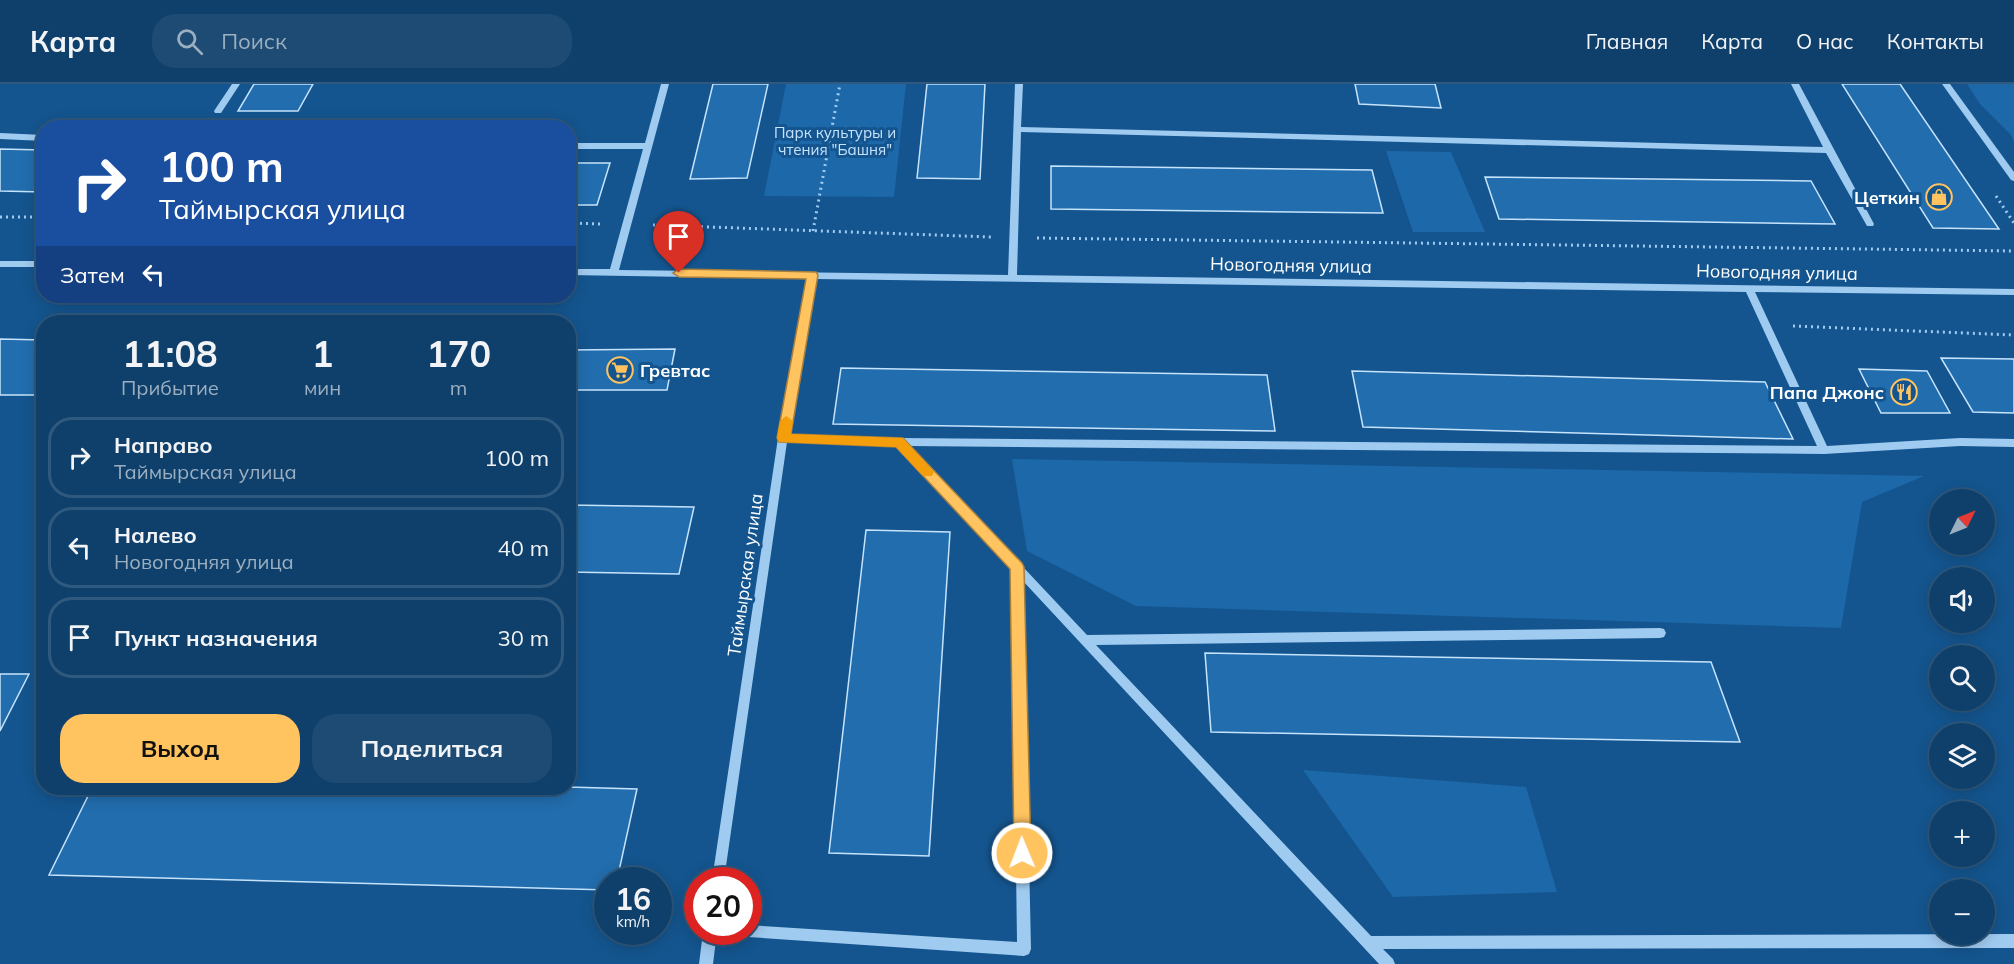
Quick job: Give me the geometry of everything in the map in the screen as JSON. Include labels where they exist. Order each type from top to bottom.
[{"type":"street","points":[[218,111],[237,84]]},
{"type":"street","points":[[614,272],[664,84]]},
{"type":"street","points":[[1012,278],[1019,84]]},
{"type":"street","points":[[1795,84],[1870,224]]},
{"type":"street","points":[[1946,84],[2014,178]]},
{"type":"street","points":[[1017,129],[1829,150]]},
{"type":"street","points":[[0,136],[36,138]]},
{"type":"street","points":[[576,146],[648,146]]},
{"type":"street","points":[[0,264],[36,264]]},
{"type":"street","name":"Новогодняя улица","points":[[576,272],[2014,291]]},
{"type":"street","name":"Таймырская улица","points":[[720,867],[783,438],[812,275]]},
{"type":"street","points":[[1749,288],[1824,450]]},
{"type":"street","points":[[783,438],[899,442],[1824,450],[1960,442],[2014,443]]},
{"type":"street","points":[[899,442],[1388,964]]},
{"type":"street","points":[[762,933],[1024,949],[1017,567]]},
{"type":"street","points":[[1085,640],[1660,633]]},
{"type":"street","points":[[1368,943],[2014,941]]},
{"type":"street","points":[[706,964],[708,945]]},
{"type":"path","points":[[813,231],[840,84]]},
{"type":"path","points":[[0,217],[36,217]]},
{"type":"path","points":[[576,224],[1013,238],[2014,251]]},
{"type":"path","points":[[1767,325],[2014,335]]},
{"type":"green space","name":"Парк культуры и чтения \"Башня\"","points":[[786,84],[906,84],[894,197],[764,196]]},
{"type":"green space","points":[[1967,84],[2014,84],[2014,142],[2011,135],[1980,104]]},
{"type":"green space","points":[[1386,151],[1451,152],[1485,232],[1413,232]]},
{"type":"green space","points":[[1012,459],[1924,476],[1862,502],[1841,628],[1136,606],[1027,551]]},
{"type":"green space","points":[[1303,770],[1526,787],[1557,892],[1393,897]]},
{"type":"building","points":[[254,84],[313,84],[298,111],[238,111]]},
{"type":"building","points":[[713,84],[768,84],[747,178],[690,179]]},
{"type":"building","points":[[927,84],[985,84],[980,179],[917,178]]},
{"type":"building","points":[[1355,84],[1435,84],[1441,108],[1359,104]]},
{"type":"building","points":[[1842,84],[1900,84],[1999,229],[1933,228]]},
{"type":"building","points":[[0,149],[36,150],[36,192],[0,191]]},
{"type":"building","points":[[576,163],[610,163],[597,205],[576,205]]},
{"type":"building","points":[[1051,166],[1372,170],[1383,213],[1051,209]]},
{"type":"building","points":[[1485,177],[1811,181],[1835,224],[1499,219]]},
{"type":"building","points":[[0,339],[36,340],[36,395],[0,395]]},
{"type":"building","name":"Гревтас","points":[[675,349],[667,390],[576,390],[576,350]]},
{"type":"building","points":[[1941,358],[2014,359],[2014,413],[1973,412]]},
{"type":"building","points":[[841,368],[1267,375],[1275,431],[833,424]]},
{"type":"building","name":"Папа Джонс","points":[[1859,369],[1927,371],[1950,413],[1881,413]]},
{"type":"building","points":[[1352,371],[1765,382],[1793,439],[1363,427]]},
{"type":"building","points":[[576,505],[694,507],[679,574],[576,572]]},
{"type":"building","points":[[866,530],[950,532],[929,856],[829,853]]},
{"type":"building","points":[[1205,653],[1711,662],[1740,742],[1211,732]]},
{"type":"building","points":[[0,674],[29,674],[0,731]]},
{"type":"building","points":[[576,787],[637,789],[620,867],[594,867],[594,890],[49,875],[89,795],[576,795]]},
{"type":"slow traffic","points":[[786,421],[783,438],[899,442],[927,472]]},
{"type":"place","name":"Цеткин","points":[[1939,197]]},
{"type":"place","name":"Гревтас","points":[[620,370]]},
{"type":"place","name":"Папа Джонс","points":[[1904,392]]},
{"type":"route","points":[[679,273],[812,275],[783,438],[899,442],[1017,567],[1022,853]]}]
